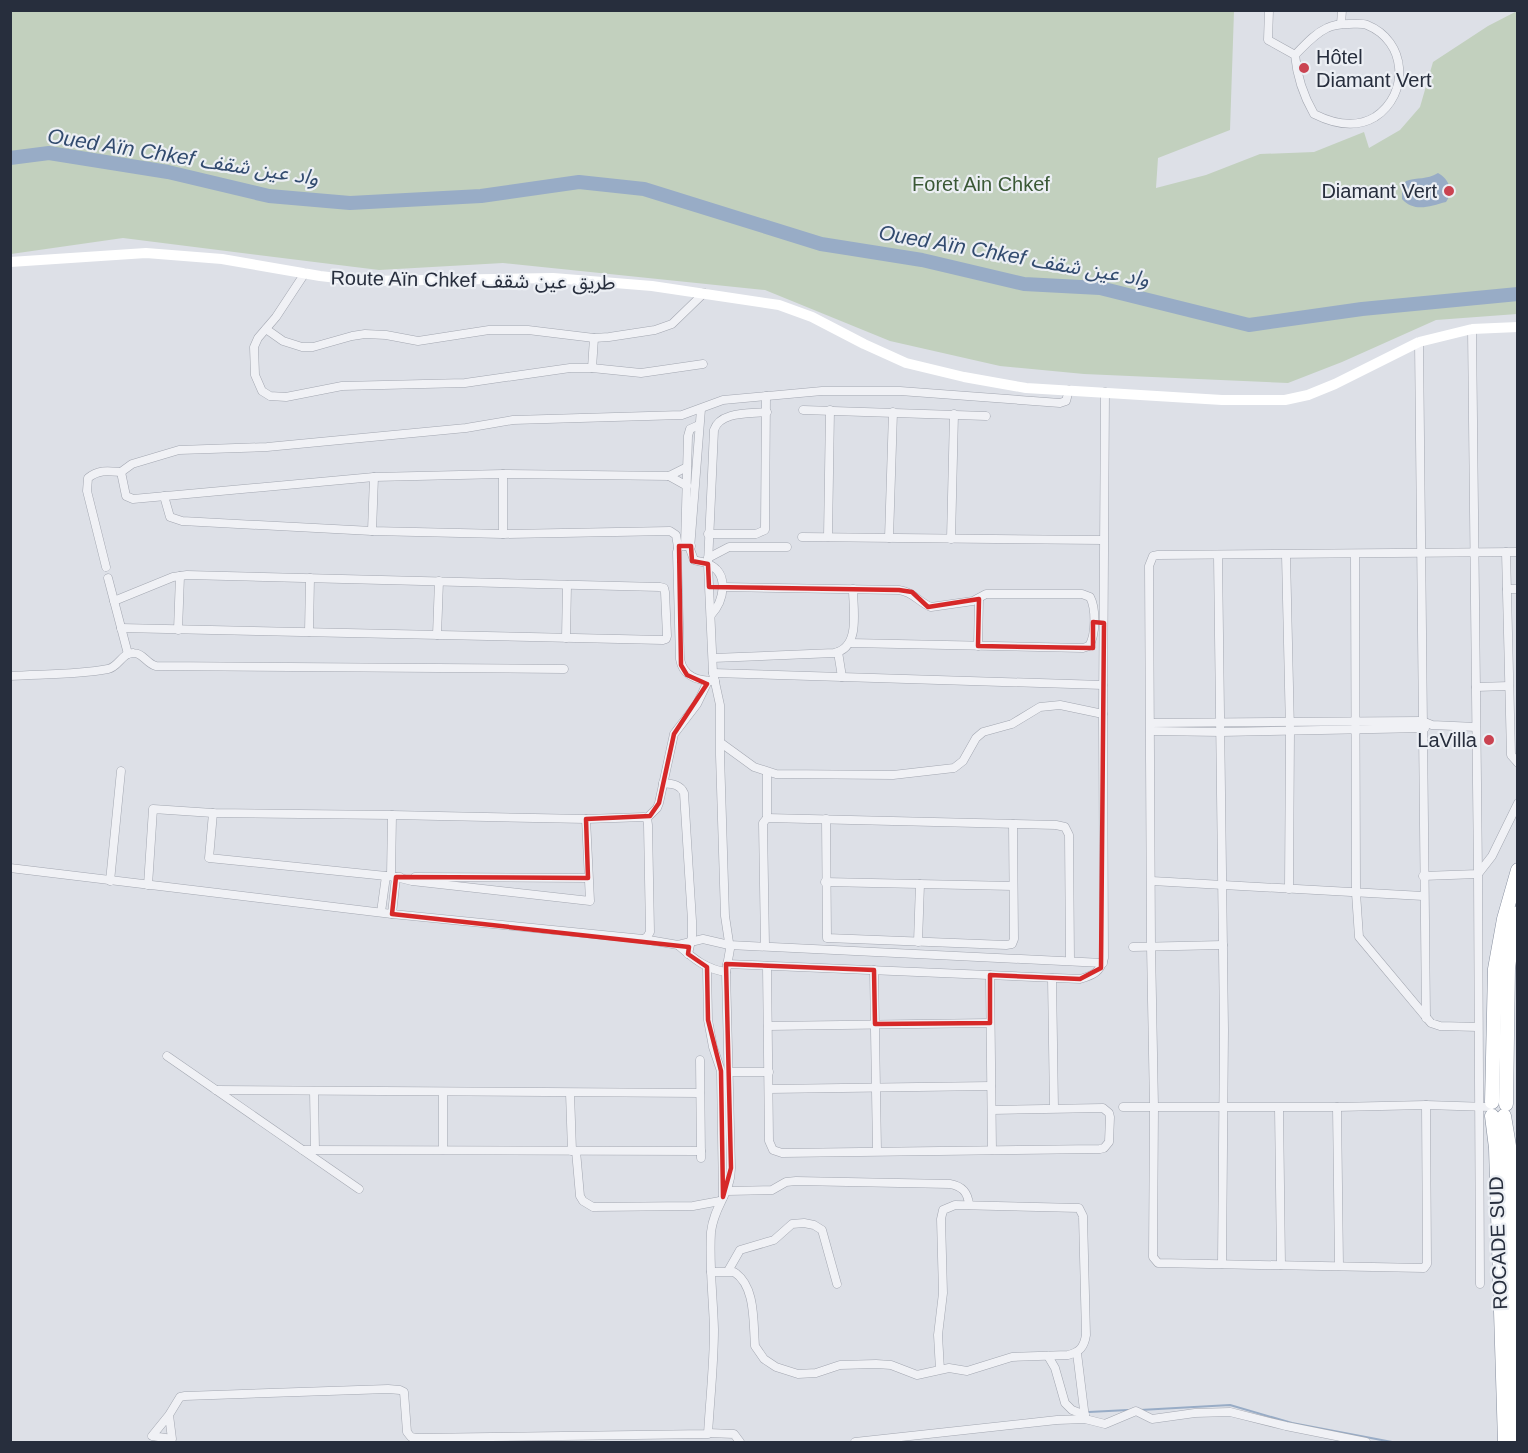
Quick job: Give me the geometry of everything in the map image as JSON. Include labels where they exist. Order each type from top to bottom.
[{"type":"highway","name":"ROCADE SUD","points":[[1505,1443],[1494,1108],[1495,969],[1504,919],[1518,870]]},
{"type":"highway","name":"ROCADE SUD","points":[[1517,1443],[1509,1146],[1494,1108],[1518,913]]},
{"type":"street","points":[[1269,10],[1268,40],[1295,55]]},
{"type":"street","points":[[1341,24],[1342,10]]},
{"type":"street","points":[[1341,24],[1365,24],[1385,36],[1393,49],[1400,77],[1398,91],[1382,113],[1369,121],[1340,124],[1314,114],[1296,73],[1295,55],[1315,35],[1328,27],[1341,24]]},
{"type":"street","name":"Route Aïn Chkef طريق عين شقف","points":[[10,262],[146,253],[222,259],[304,273],[373,281],[570,278],[704,293],[760,301],[804,314],[873,349],[921,368],[1026,388],[1232,400],[1285,400],[1308,395],[1419,342],[1472,329],[1518,327]]},
{"type":"street","points":[[304,273],[288,300],[258,338],[254,347],[255,375],[262,391],[278,398],[342,386],[465,383],[546,370],[592,368],[641,373],[703,364]]},
{"type":"street","points":[[266,329],[283,341],[302,347],[314,347],[337,339],[365,334],[425,341],[507,329],[594,338],[633,335],[672,324],[704,293]]},
{"type":"street","points":[[1472,329],[1478,1027],[1494,1108],[1480,1284]]},
{"type":"street","points":[[592,368],[594,338]]},
{"type":"street","points":[[1419,342],[1426,1018]]},
{"type":"street","points":[[106,567],[86,484],[88,478],[97,472],[109,470],[121,472],[132,464],[179,450],[267,447],[466,428],[513,420],[658,417],[687,414],[719,401],[822,391],[900,391],[1060,403],[1066,401],[1069,390]]},
{"type":"street","points":[[678,945],[707,967],[767,966],[1080,979],[1090,976],[1101,968],[1104,958],[1105,392]]},
{"type":"street","points":[[708,534],[756,534],[765,530],[766,396]]},
{"type":"street","points":[[700,409],[679,612],[681,665],[687,675],[712,678],[842,677],[1103,685]]},
{"type":"street","points":[[803,410],[986,416]]},
{"type":"street","points":[[828,537],[830,410]]},
{"type":"street","points":[[708,1433],[714,1331],[711,1272],[712,1229],[715,1213],[730,1185],[731,1168],[726,968],[729,945],[725,916],[720,705],[712,678],[708,534],[715,426],[723,418],[767,412]]},
{"type":"street","points":[[889,538],[893,412]]},
{"type":"street","points":[[951,539],[954,414]]},
{"type":"street","points":[[685,546],[689,431],[699,426]]},
{"type":"street","points":[[121,472],[126,496],[129,499],[374,477],[503,474],[669,476],[687,467]]},
{"type":"street","points":[[503,474],[503,534]]},
{"type":"street","points":[[669,476],[687,486]]},
{"type":"street","points":[[372,531],[374,477]]},
{"type":"street","points":[[164,496],[170,516],[177,520],[372,531],[503,534],[670,531],[685,546],[693,560],[708,561],[729,547],[787,547]]},
{"type":"street","points":[[802,537],[1103,540]]},
{"type":"street","points":[[1506,552],[1513,667],[1509,686],[1514,732],[1511,755],[1518,763]]},
{"type":"street","points":[[1426,1106],[1427,1264],[1424,1268],[1158,1263],[1153,1257],[1155,1107],[1151,946],[1150,560],[1158,555],[1518,552]]},
{"type":"street","points":[[1286,555],[1290,727],[1289,889]]},
{"type":"street","points":[[1355,555],[1356,893],[1359,937],[1426,1018],[1437,1026],[1478,1027]]},
{"type":"street","points":[[1218,556],[1223,945],[1222,1264]]},
{"type":"street","points":[[708,561],[720,576],[723,587],[721,601],[711,615]]},
{"type":"street","points":[[178,630],[180,576]]},
{"type":"street","points":[[114,601],[180,576],[662,587],[665,592],[667,636],[665,640],[121,628]]},
{"type":"street","points":[[108,578],[128,654]]},
{"type":"street","points":[[309,632],[310,578]]},
{"type":"street","points":[[437,635],[439,581]]},
{"type":"street","points":[[566,638],[567,585]]},
{"type":"street","points":[[723,587],[906,591],[912,592],[931,607],[979,598],[986,594],[1087,595],[1092,600],[1092,642],[1083,648],[850,643]]},
{"type":"street","points":[[713,658],[838,652],[850,643],[853,633],[853,589]]},
{"type":"street","points":[[1507,589],[1518,589]]},
{"type":"street","points":[[978,646],[979,598]]},
{"type":"street","points":[[666,612],[679,612]]},
{"type":"street","points":[[1093,622],[1104,622]]},
{"type":"street","points":[[838,652],[842,677]]},
{"type":"street","points":[[10,676],[111,669],[128,654],[137,653],[156,666],[564,669]]},
{"type":"street","points":[[148,885],[153,809],[213,813],[646,818],[657,808],[674,734],[697,704],[712,678]]},
{"type":"street","points":[[1476,687],[1509,686]]},
{"type":"street","points":[[721,743],[754,767],[767,772],[791,775],[893,775],[954,768],[963,761],[976,738],[983,732],[1012,724],[1040,707],[1060,705],[1103,714]]},
{"type":"street","points":[[1151,727],[1432,725],[1476,727]]},
{"type":"street","points":[[110,881],[121,771]]},
{"type":"street","points":[[765,946],[763,822],[767,818],[767,772]]},
{"type":"street","points":[[663,783],[675,784],[682,788],[684,793],[692,921],[688,954]]},
{"type":"street","points":[[1478,874],[1492,856],[1518,803]]},
{"type":"street","points":[[213,813],[209,858],[391,876],[588,878]]},
{"type":"street","points":[[393,815],[391,876],[393,914]]},
{"type":"street","points":[[643,939],[650,932],[646,818]]},
{"type":"street","points":[[767,818],[1060,826],[1068,831],[1070,961]]},
{"type":"street","points":[[391,876],[412,881],[590,901],[586,819]]},
{"type":"street","points":[[826,819],[827,938],[918,942],[1012,944],[1014,939],[1013,824]]},
{"type":"street","points":[[10,868],[393,914],[643,939],[678,945],[691,940],[710,940],[729,945],[1103,963]]},
{"type":"street","points":[[1423,876],[1478,874]]},
{"type":"street","points":[[381,912],[391,876]]},
{"type":"street","points":[[1152,881],[1424,896]]},
{"type":"street","points":[[825,882],[1013,886]]},
{"type":"street","points":[[918,942],[920,884]]},
{"type":"street","points":[[1133,947],[1223,945]]},
{"type":"street","points":[[767,966],[770,1141],[773,1150],[782,1153],[1100,1149],[1107,1146],[1110,1117],[1106,1109],[992,1110]]},
{"type":"street","points":[[707,967],[708,1020],[713,1047],[721,1071],[723,1196]]},
{"type":"street","points":[[874,970],[877,1151]]},
{"type":"street","points":[[990,975],[992,1150]]},
{"type":"street","points":[[1053,978],[1054,1108]]},
{"type":"street","points":[[768,1026],[990,1023]]},
{"type":"street","points":[[166,1056],[359,1189]]},
{"type":"street","points":[[303,1150],[574,1150],[701,1155],[700,1060]]},
{"type":"street","points":[[729,1072],[769,1072]]},
{"type":"street","points":[[769,1089],[991,1086]]},
{"type":"street","points":[[216,1090],[700,1093]]},
{"type":"street","points":[[314,1091],[315,1150]]},
{"type":"street","points":[[442,1092],[443,1150]]},
{"type":"street","points":[[570,1093],[580,1196],[583,1201],[593,1207],[693,1206],[723,1196],[772,1190],[786,1182],[796,1180],[950,1184],[963,1189],[969,1199],[969,1205]]},
{"type":"street","points":[[1123,1107],[1426,1106],[1494,1108]]},
{"type":"street","points":[[1337,1107],[1339,1266]]},
{"type":"street","points":[[1279,1108],[1281,1265]]},
{"type":"street","points":[[711,1272],[728,1271],[738,1274],[743,1279],[752,1305],[757,1352],[776,1367],[798,1374],[816,1373],[849,1364],[891,1365],[917,1375],[940,1370],[949,1368],[967,1371],[1012,1357],[1077,1353],[1082,1348],[1086,1335],[1082,1211],[1074,1207],[969,1205],[950,1206],[944,1210],[942,1214],[943,1293],[938,1335],[940,1370]]},
{"type":"street","points":[[728,1271],[740,1250],[774,1240],[788,1227],[804,1223],[822,1230],[837,1284]]},
{"type":"street","points":[[1077,1353],[1085,1417]]},
{"type":"street","points":[[1048,1356],[1055,1368],[1065,1403],[1071,1410],[1105,1424],[1136,1411],[1152,1419],[1195,1413],[1230,1412],[1366,1443]]},
{"type":"street","points":[[169,1414],[180,1397],[192,1395],[388,1389],[404,1392],[407,1432],[411,1437],[417,1438],[708,1433],[734,1434],[740,1443]]},
{"type":"street","points":[[855,1443],[1085,1417]]},
{"type":"highlighted area","points":[[679,546],[691,546],[692,561],[708,564],[709,587],[899,590],[912,592],[928,607],[979,599],[978,646],[1093,648],[1093,622],[1104,623],[1101,968],[1080,979],[990,975],[990,1023],[875,1024],[874,970],[726,964],[731,1168],[723,1197],[721,1071],[708,1020],[707,967],[688,954],[689,947],[392,914],[396,877],[588,878],[586,819],[650,816],[659,803],[674,734],[707,684],[687,675],[681,665]]},
{"type":"green space","name":"Foret Ain Chkef","points":[[10,11],[1234,11],[1230,130],[1158,158],[1156,188],[1206,175],[1260,154],[1314,152],[1364,132],[1369,148],[1400,130],[1420,107],[1433,62],[1488,26],[1517,11],[1517,314],[1436,320],[1342,362],[1288,383],[1084,374],[1000,366],[890,341],[765,290],[503,263],[379,270],[123,238],[11,254]]},
{"type":"water","points":[[1438,173],[1449,186],[1450,194],[1446,202],[1428,207],[1417,207],[1402,199],[1402,187],[1406,181],[1430,177]]},
{"type":"waterway","name":"Oued Aïn Chkef واد عين شقف","points":[[10,158],[49,153],[168,172],[269,196],[350,203],[481,196],[579,182],[644,189],[821,244],[922,260],[1024,284],[1100,288],[1249,325],[1362,309],[1518,294]]},
{"type":"waterway","points":[[1140,1410],[1230,1405],[1292,1423],[1392,1442]]},
{"type":"waterway","points":[[1089,1412],[1128,1410]]},
{"type":"place","name":"Hôtel Diamant Vert","points":[[1304,68]]},
{"type":"place","name":"Diamant Vert","points":[[1449,191]]},
{"type":"place","name":"LaVilla","points":[[1489,740]]}]
